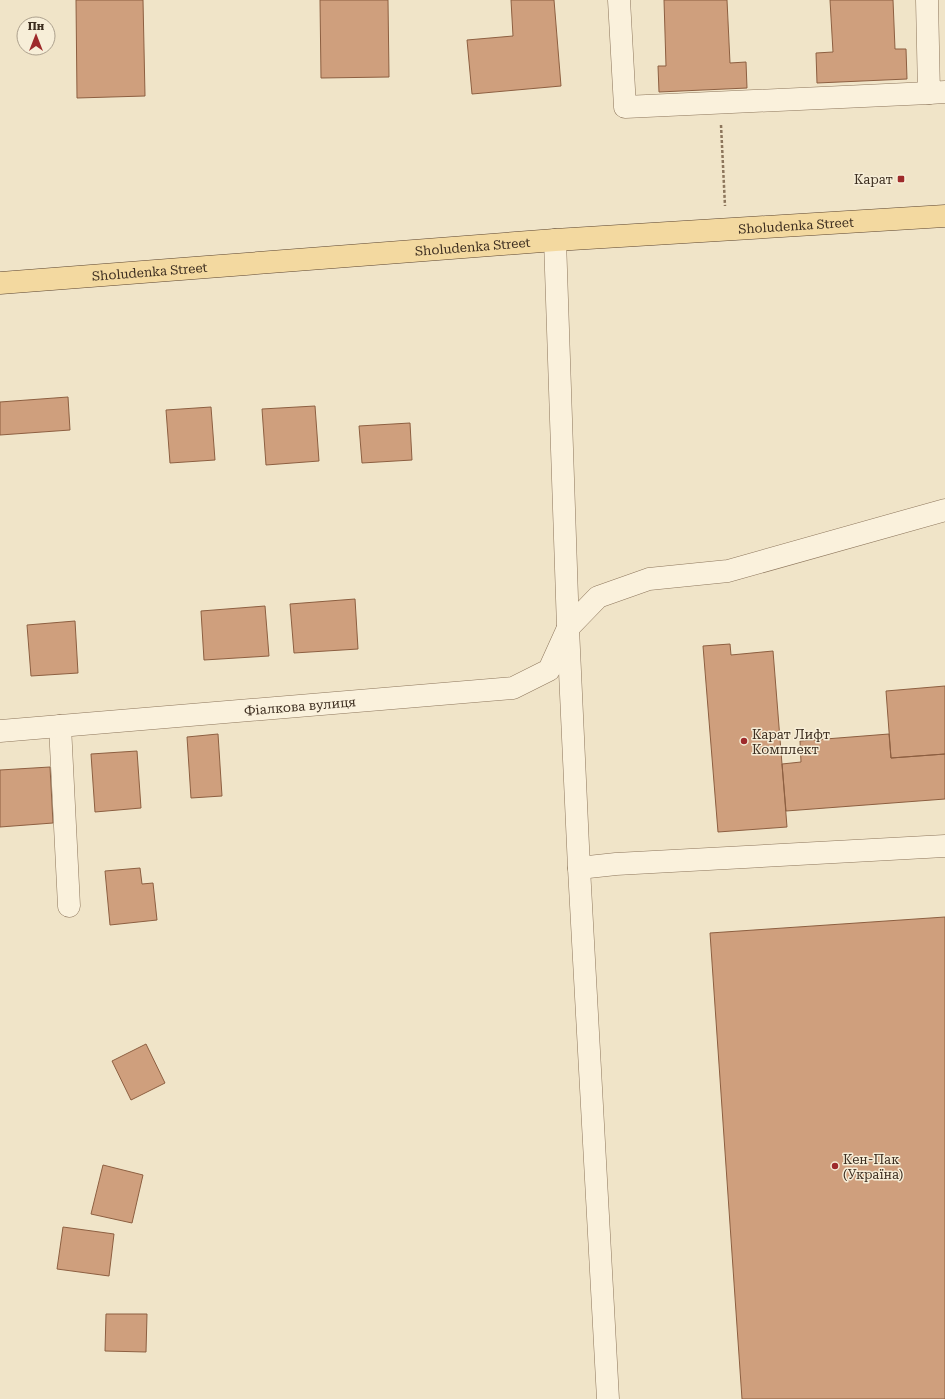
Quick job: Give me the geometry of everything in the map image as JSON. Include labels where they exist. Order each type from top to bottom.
[{"type":"main road","name":"Sholudenka Street","points":[[0,283],[555,240],[945,216]]},
{"type":"street","points":[[619,0],[625,107],[937,93],[927,0]]},
{"type":"street","points":[[555,240],[568,628],[579,868],[608,1399]]},
{"type":"street","points":[[568,628],[598,596],[649,579],[728,571],[945,510]]},
{"type":"street","name":"Фіалкова вулиця","points":[[0,731],[514,688],[549,670],[568,628]]},
{"type":"street","points":[[60,726],[69,906]]},
{"type":"street","points":[[579,868],[616,864],[945,846]]},
{"type":"path","points":[[720,103],[726,230]]},
{"type":"building","points":[[76,0],[143,0],[145,96],[77,98]]},
{"type":"building","points":[[320,0],[388,0],[389,77],[321,78]]},
{"type":"building","points":[[511,0],[554,0],[561,86],[472,94],[467,40],[513,36]]},
{"type":"building","points":[[664,0],[727,0],[730,63],[746,62],[747,88],[659,92],[658,66],[666,66]]},
{"type":"building","points":[[830,0],[893,0],[895,49],[906,49],[907,79],[817,83],[816,53],[833,52]]},
{"type":"building","points":[[68,397],[70,430],[0,435],[0,402]]},
{"type":"building","points":[[315,406],[319,461],[266,465],[262,409]]},
{"type":"building","points":[[211,407],[215,460],[170,463],[166,410]]},
{"type":"building","points":[[410,423],[412,460],[362,463],[359,426]]},
{"type":"building","points":[[355,599],[358,649],[294,653],[290,604]]},
{"type":"building","points":[[265,606],[269,656],[204,660],[201,611]]},
{"type":"building","points":[[75,621],[78,673],[31,676],[27,625]]},
{"type":"building","points":[[730,644],[731,655],[773,651],[787,827],[718,832],[703,646]]},
{"type":"building","points":[[945,686],[945,754],[891,758],[886,691]]},
{"type":"building","points":[[218,734],[222,796],[191,798],[187,737]]},
{"type":"building","points":[[889,734],[891,758],[945,754],[945,799],[786,811],[782,764],[801,762],[800,741]]},
{"type":"building","points":[[137,751],[141,808],[95,812],[91,754]]},
{"type":"building","points":[[50,767],[53,823],[0,827],[0,770]]},
{"type":"building","points":[[140,868],[142,884],[153,883],[157,920],[110,925],[105,871]]},
{"type":"building","name":"Кен-Пак (Україна)","points":[[945,917],[945,1399],[742,1399],[710,933]]},
{"type":"building","points":[[146,1044],[165,1083],[131,1100],[112,1061]]},
{"type":"building","points":[[103,1165],[143,1175],[132,1223],[91,1214]]},
{"type":"building","points":[[63,1227],[114,1234],[109,1276],[57,1269]]},
{"type":"building","points":[[106,1314],[147,1314],[146,1352],[105,1351]]},
{"type":"place","name":"Карат","points":[[901,179]]},
{"type":"place","name":"Карат Лифт Комплект","points":[[744,741]]},
{"type":"place","name":"Кен-Пак (Україна)","points":[[835,1166]]}]
